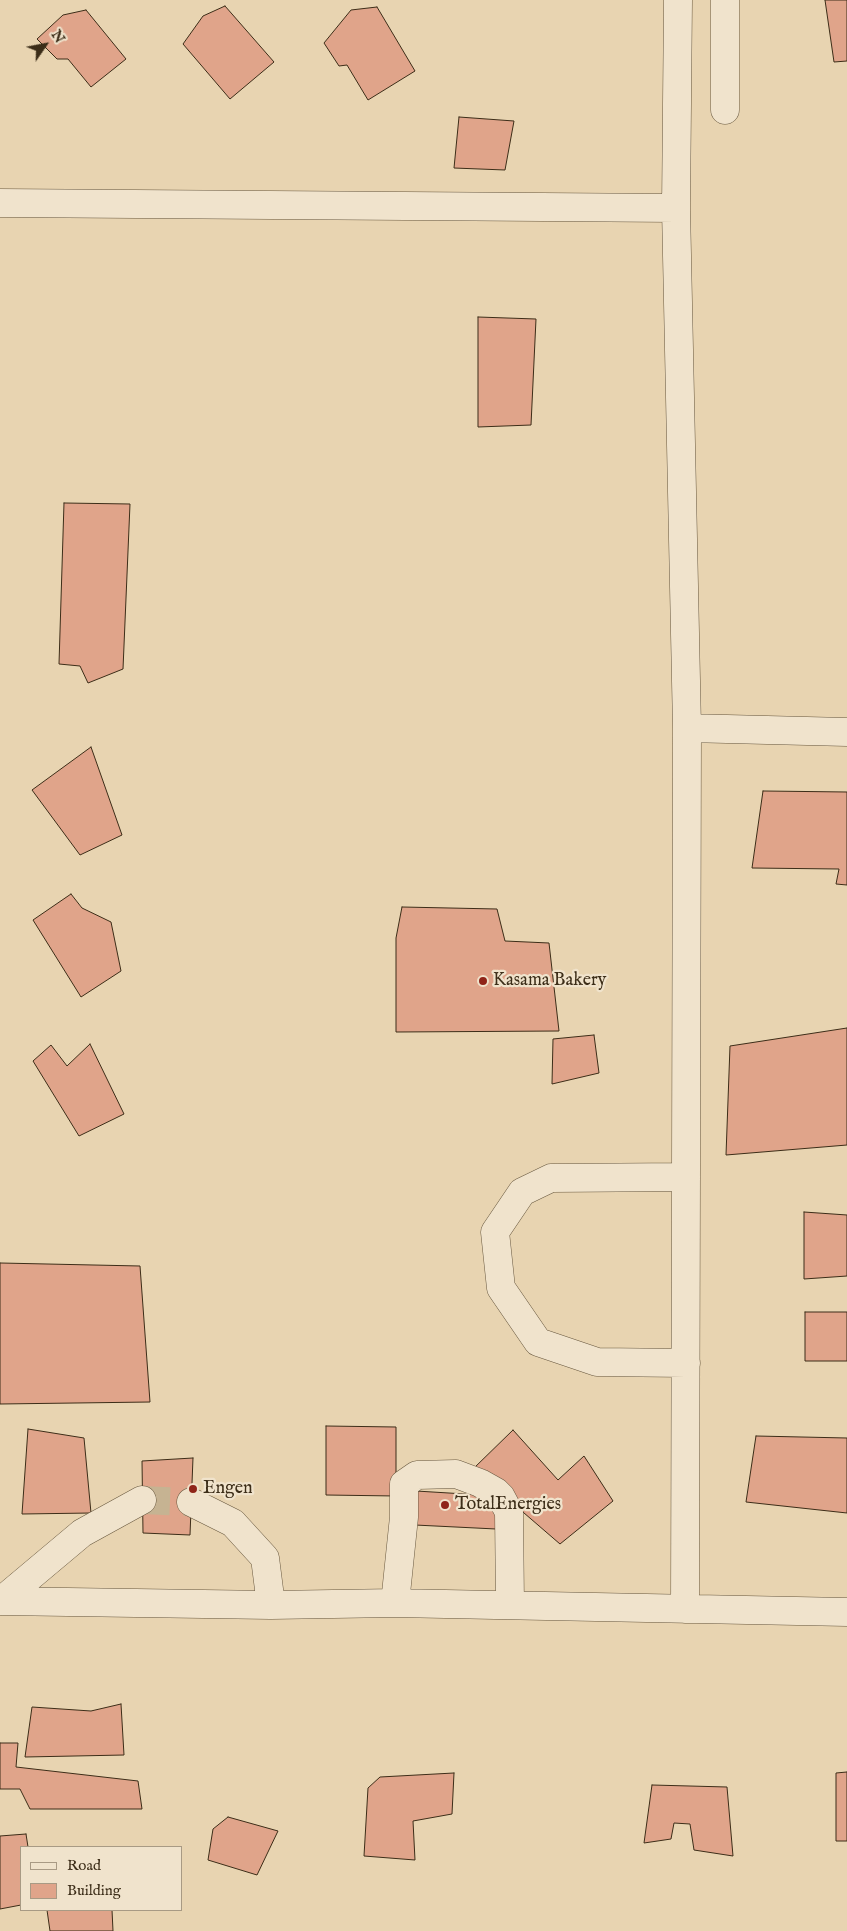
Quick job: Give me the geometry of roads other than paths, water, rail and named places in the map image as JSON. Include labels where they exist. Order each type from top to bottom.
[{"type":"street","points":[[678,0],[676,208],[687,728],[686,1609]]},
{"type":"street","points":[[725,0],[725,110]]},
{"type":"street","points":[[0,203],[676,208]]},
{"type":"street","points":[[687,728],[847,732]]},
{"type":"street","points":[[686,1177],[551,1178],[522,1192],[495,1232],[501,1288],[538,1342],[597,1362],[686,1363]]},
{"type":"street","points":[[395,1603],[404,1517],[404,1484],[417,1475],[456,1474],[480,1483],[496,1492],[502,1497],[509,1512],[510,1605]]},
{"type":"street","points":[[1,1601],[82,1533],[142,1500]]},
{"type":"street","points":[[191,1502],[233,1524],[265,1558],[271,1604]]},
{"type":"street","points":[[1,1601],[271,1604],[395,1603],[847,1612]]},
{"type":"tunnel","points":[[142,1500],[191,1502]]},
{"type":"place","name":"Kasama Bakery","points":[[483,981]]},
{"type":"place","name":"Engen","points":[[193,1489]]},
{"type":"place","name":"TotalEnergies","points":[[445,1505]]}]
